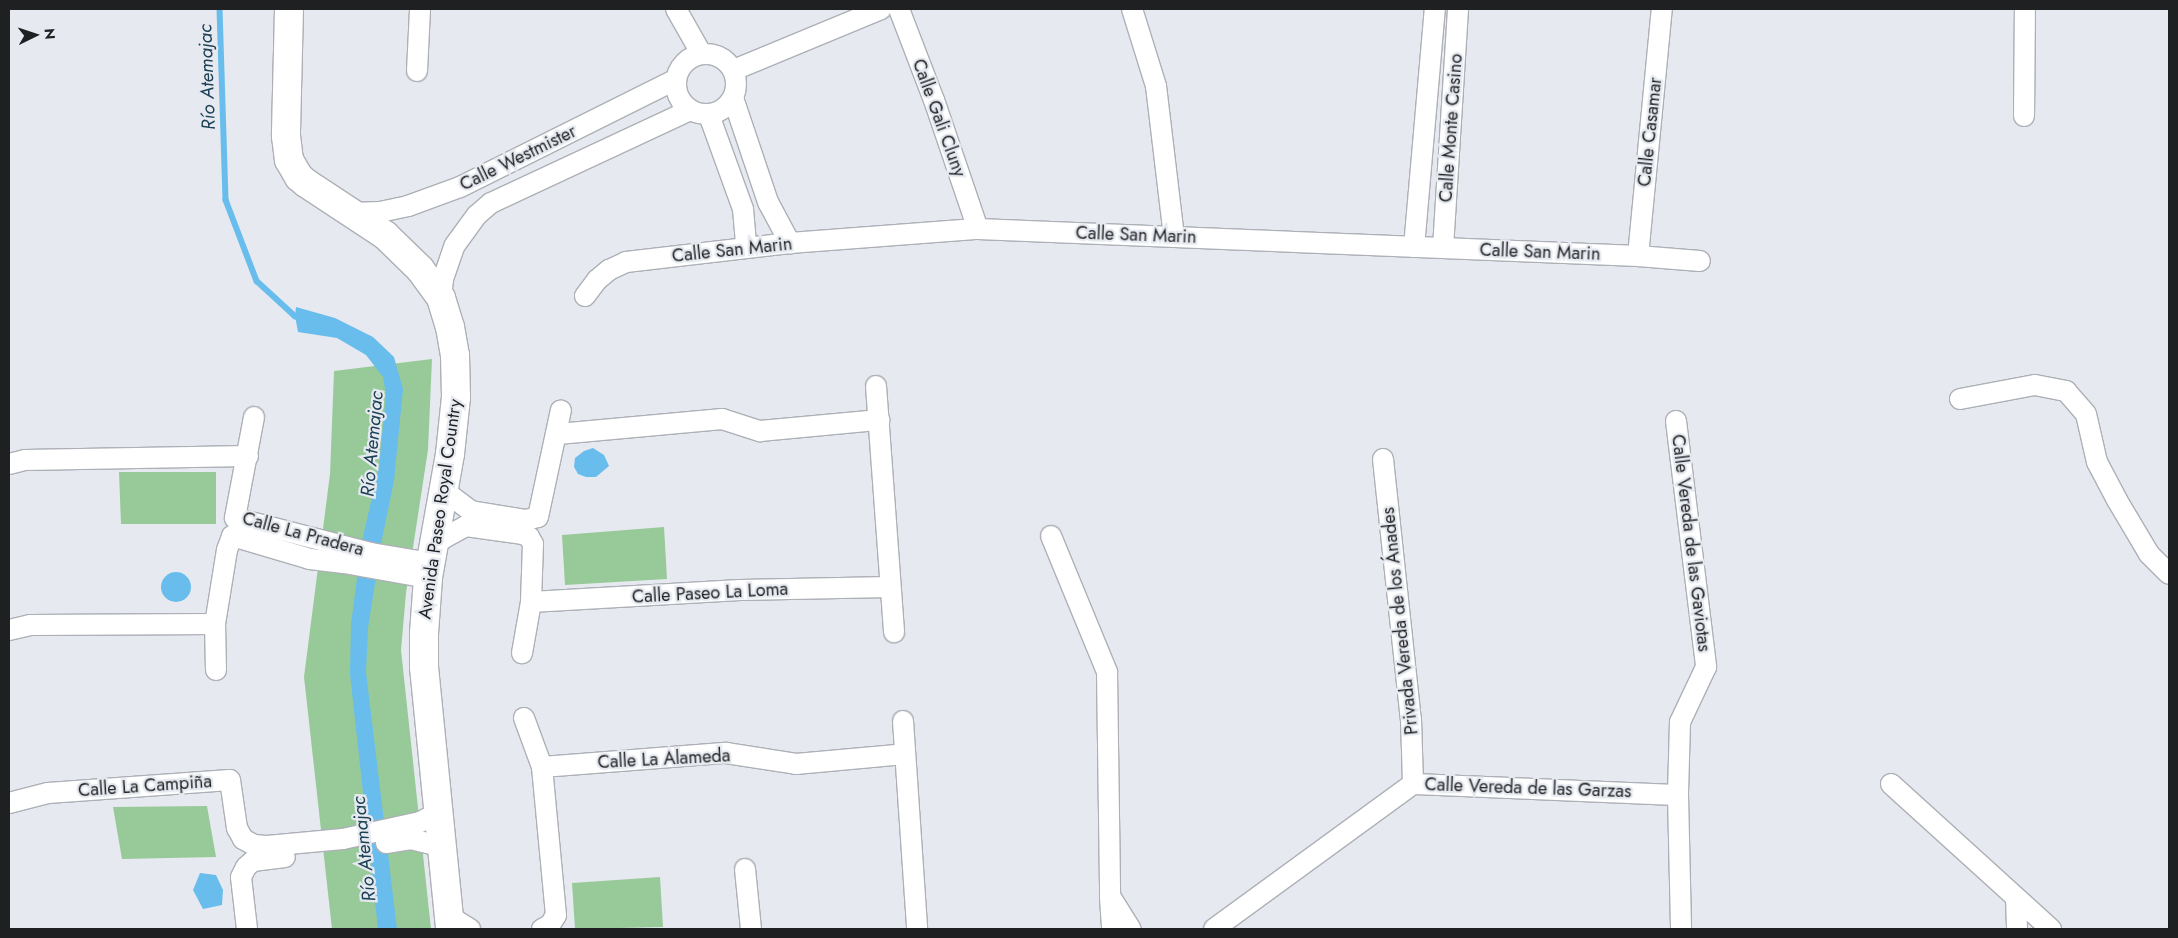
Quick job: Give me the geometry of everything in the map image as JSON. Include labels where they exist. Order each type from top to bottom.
[{"type":"street","name":"Avenida Paseo Royal Country","points":[[289,9],[286,136],[289,160],[306,183],[353,213],[406,253],[441,298],[450,326],[455,355],[456,397],[450,454],[421,564],[424,667],[442,847],[456,925]]},
{"type":"street","points":[[417,71],[420,9]]},
{"type":"street","points":[[676,9],[701,53]]},
{"type":"street","points":[[734,70],[881,9]]},
{"type":"street","name":"Calle Gali Cluny","points":[[899,9],[934,100],[978,229]]},
{"type":"street","points":[[1132,9],[1156,86],[1174,237]]},
{"type":"street","name":"Calle Monte Casino","points":[[1414,247],[1435,9]]},
{"type":"street","name":"Calle Monte Casino","points":[[1443,248],[1458,9]]},
{"type":"street","name":"Calle Casamar","points":[[1638,256],[1662,9]]},
{"type":"street","points":[[2024,116],[2025,9]]},
{"type":"street","points":[[700,113],[727,107],[737,90],[734,70],[720,56],[701,53],[684,62],[675,80],[678,98],[700,113],[743,210],[746,247]]},
{"type":"street","name":"Calle Westmister","points":[[353,213],[380,212],[408,206],[460,187],[675,80]]},
{"type":"street","points":[[733,98],[768,202],[790,243]]},
{"type":"street","name":"Calle Westmister","points":[[441,298],[447,262],[455,245],[477,215],[491,203],[700,113]]},
{"type":"street","points":[[460,187],[477,215]]},
{"type":"street","points":[[743,210],[768,202]]},
{"type":"street","name":"Calle San Marin","points":[[586,296],[597,280],[609,270],[626,262],[746,247],[978,229],[1638,256],[1700,261]]},
{"type":"street","points":[[1960,399],[2035,385],[2066,391],[2086,414],[2097,462],[2117,500],[2148,554],[2169,574]]},
{"type":"street","points":[[876,386],[894,632]]},
{"type":"street","points":[[443,486],[451,496],[471,510],[534,520],[538,517],[558,434],[561,410]]},
{"type":"street","name":"Calle La Pradera","points":[[254,417],[235,518],[292,534],[346,554]]},
{"type":"street","points":[[558,434],[722,419],[760,431],[879,420]]},
{"type":"street","name":"Calle Vereda de las Gaviotas","points":[[1676,421],[1706,667],[1680,722],[1678,795],[1681,929]]},
{"type":"street","points":[[9,464],[25,460],[248,456]]},
{"type":"street","name":"Privada Vereda de los Ánades","points":[[1384,459],[1411,719],[1413,784]]},
{"type":"street","points":[[421,564],[444,538],[466,526],[523,534],[529,537],[533,544],[531,602],[522,653]]},
{"type":"street","name":"Calle La Pradera","points":[[216,670],[215,624],[227,550],[232,536],[310,559],[371,553],[421,564]]},
{"type":"street","points":[[1051,536],[1107,672],[1112,929]]},
{"type":"street","name":"Calle Paseo La Loma","points":[[531,602],[740,590],[890,588]]},
{"type":"street","points":[[9,630],[30,625],[215,624]]},
{"type":"street","points":[[524,718],[542,767],[556,915],[550,925],[542,929]]},
{"type":"street","points":[[903,721],[917,929]]},
{"type":"street","name":"Calle La Alameda","points":[[542,767],[726,753],[796,764],[905,754]]},
{"type":"street","name":"Calle La Campiña","points":[[9,803],[48,793],[230,780],[237,828],[243,839],[254,845],[344,845]]},
{"type":"street","name":"Calle Vereda de las Garzas","points":[[1214,929],[1413,784],[1678,795]]},
{"type":"street","points":[[1891,784],[2051,929]]},
{"type":"street","name":"Calle La Campiña","points":[[243,929],[247,929],[241,878],[246,867],[253,861],[410,832],[439,812]]},
{"type":"street","name":"Calle La Campiña","points":[[410,832],[442,847]]},
{"type":"street","points":[[745,869],[750,929]]},
{"type":"street","points":[[1110,896],[1131,929]]},
{"type":"street","points":[[2016,898],[2017,929]]},
{"type":"green space","points":[[432,359],[428,450],[406,593],[401,650],[431,929],[332,929],[304,677],[330,474],[334,371]]},
{"type":"green space","points":[[119,472],[216,472],[216,524],[121,524]]},
{"type":"green space","points":[[664,527],[667,579],[565,585],[562,535]]},
{"type":"green space","points":[[207,806],[216,857],[122,859],[113,807]]},
{"type":"green space","points":[[660,877],[663,927],[575,929],[572,883]]},
{"type":"water","points":[[296,307],[335,318],[373,337],[394,357],[403,389],[394,481],[382,539],[368,628],[366,672],[397,929],[378,929],[350,674],[351,624],[362,541],[379,467],[386,395],[383,377],[366,355],[337,338],[298,332],[295,316]]},
{"type":"water","points":[[593,448],[604,455],[609,466],[596,477],[586,477],[578,474],[574,467],[575,458],[584,451]]},
{"type":"water","points":[[176,572],[186,577],[191,587],[186,597],[176,602],[166,597],[161,587],[166,577]]},
{"type":"water","points":[[200,873],[216,875],[223,890],[222,905],[203,909],[193,890]]},
{"type":"waterway","name":"Río Atemajac","points":[[220,9],[226,200],[257,281],[295,316],[300,318]]}]
